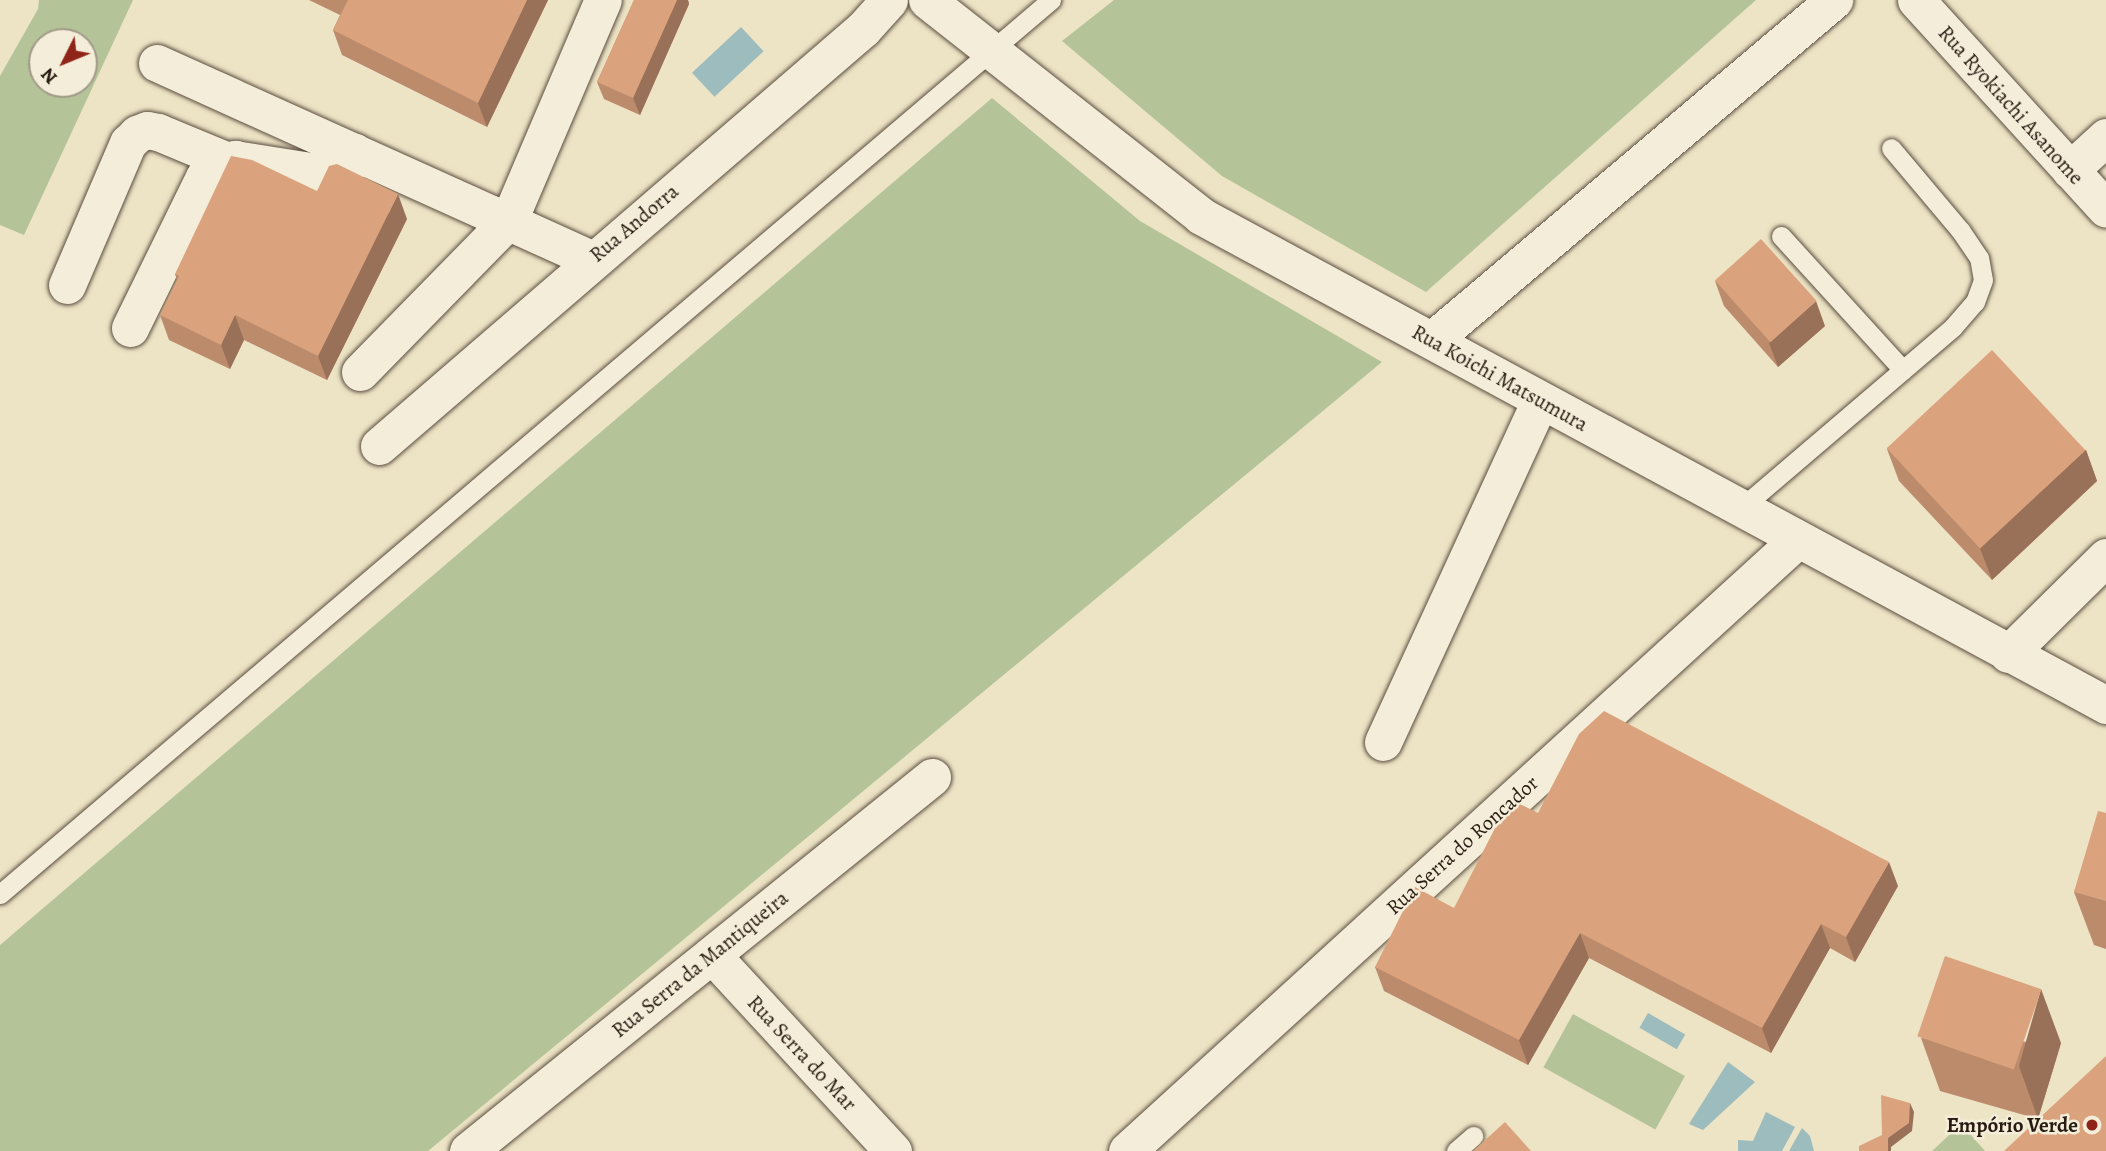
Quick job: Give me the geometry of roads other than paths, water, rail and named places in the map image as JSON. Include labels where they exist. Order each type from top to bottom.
[{"type":"street","points":[[360,372],[509,220],[603,0]]},
{"type":"street","name":"Rua Andorra","points":[[379,446],[592,259],[863,29],[889,0]]},
{"type":"street","name":"Rua Koichi Matsumura","points":[[927,0],[1200,216],[2106,705]]},
{"type":"street","points":[[1432,340],[1834,0]]},
{"type":"street","name":"Rua Ryokiachi Asanome","points":[[1916,0],[2106,209]]},
{"type":"street","points":[[158,63],[592,259]]},
{"type":"street","points":[[67,285],[128,143],[136,134],[146,130],[158,132],[223,159],[323,173],[347,167],[354,151]]},
{"type":"street","points":[[2070,170],[2106,137]]},
{"type":"street","points":[[130,328],[204,177],[213,164],[223,159]]},
{"type":"street","points":[[1383,742],[1540,400]]},
{"type":"street","name":"Rua Serra do Roncador","points":[[1127,1151],[1797,540]]},
{"type":"street","points":[[2008,654],[2106,557]]},
{"type":"street","name":"Rua Serra da Mantiqueira","points":[[468,1151],[932,777]]},
{"type":"street","name":"Rua Serra do Mar","points":[[712,955],[893,1151]]},
{"type":"lane","points":[[0,894],[1051,0]]},
{"type":"lane","points":[[1740,509],[1953,327],[1975,302],[1983,280],[1979,258],[1960,230],[1891,148]]},
{"type":"lane","points":[[1781,236],[1903,370]]},
{"type":"lane","points":[[1456,1151],[1472,1136]]},
{"type":"water","points":[[741,27],[764,51],[715,97],[692,73]]},
{"type":"water","points":[[1648,1013],[1685,1034],[1677,1049],[1640,1028]]},
{"type":"water","points":[[1728,1062],[1755,1082],[1703,1130],[1689,1124]]},
{"type":"water","points":[[1766,1112],[1795,1127],[1782,1151],[1738,1151],[1738,1140],[1753,1141]]},
{"type":"water","points":[[1802,1128],[1810,1136],[1814,1151],[1789,1151]]},
{"type":"place","name":"Empório Verde","points":[[2092,1125]]}]
